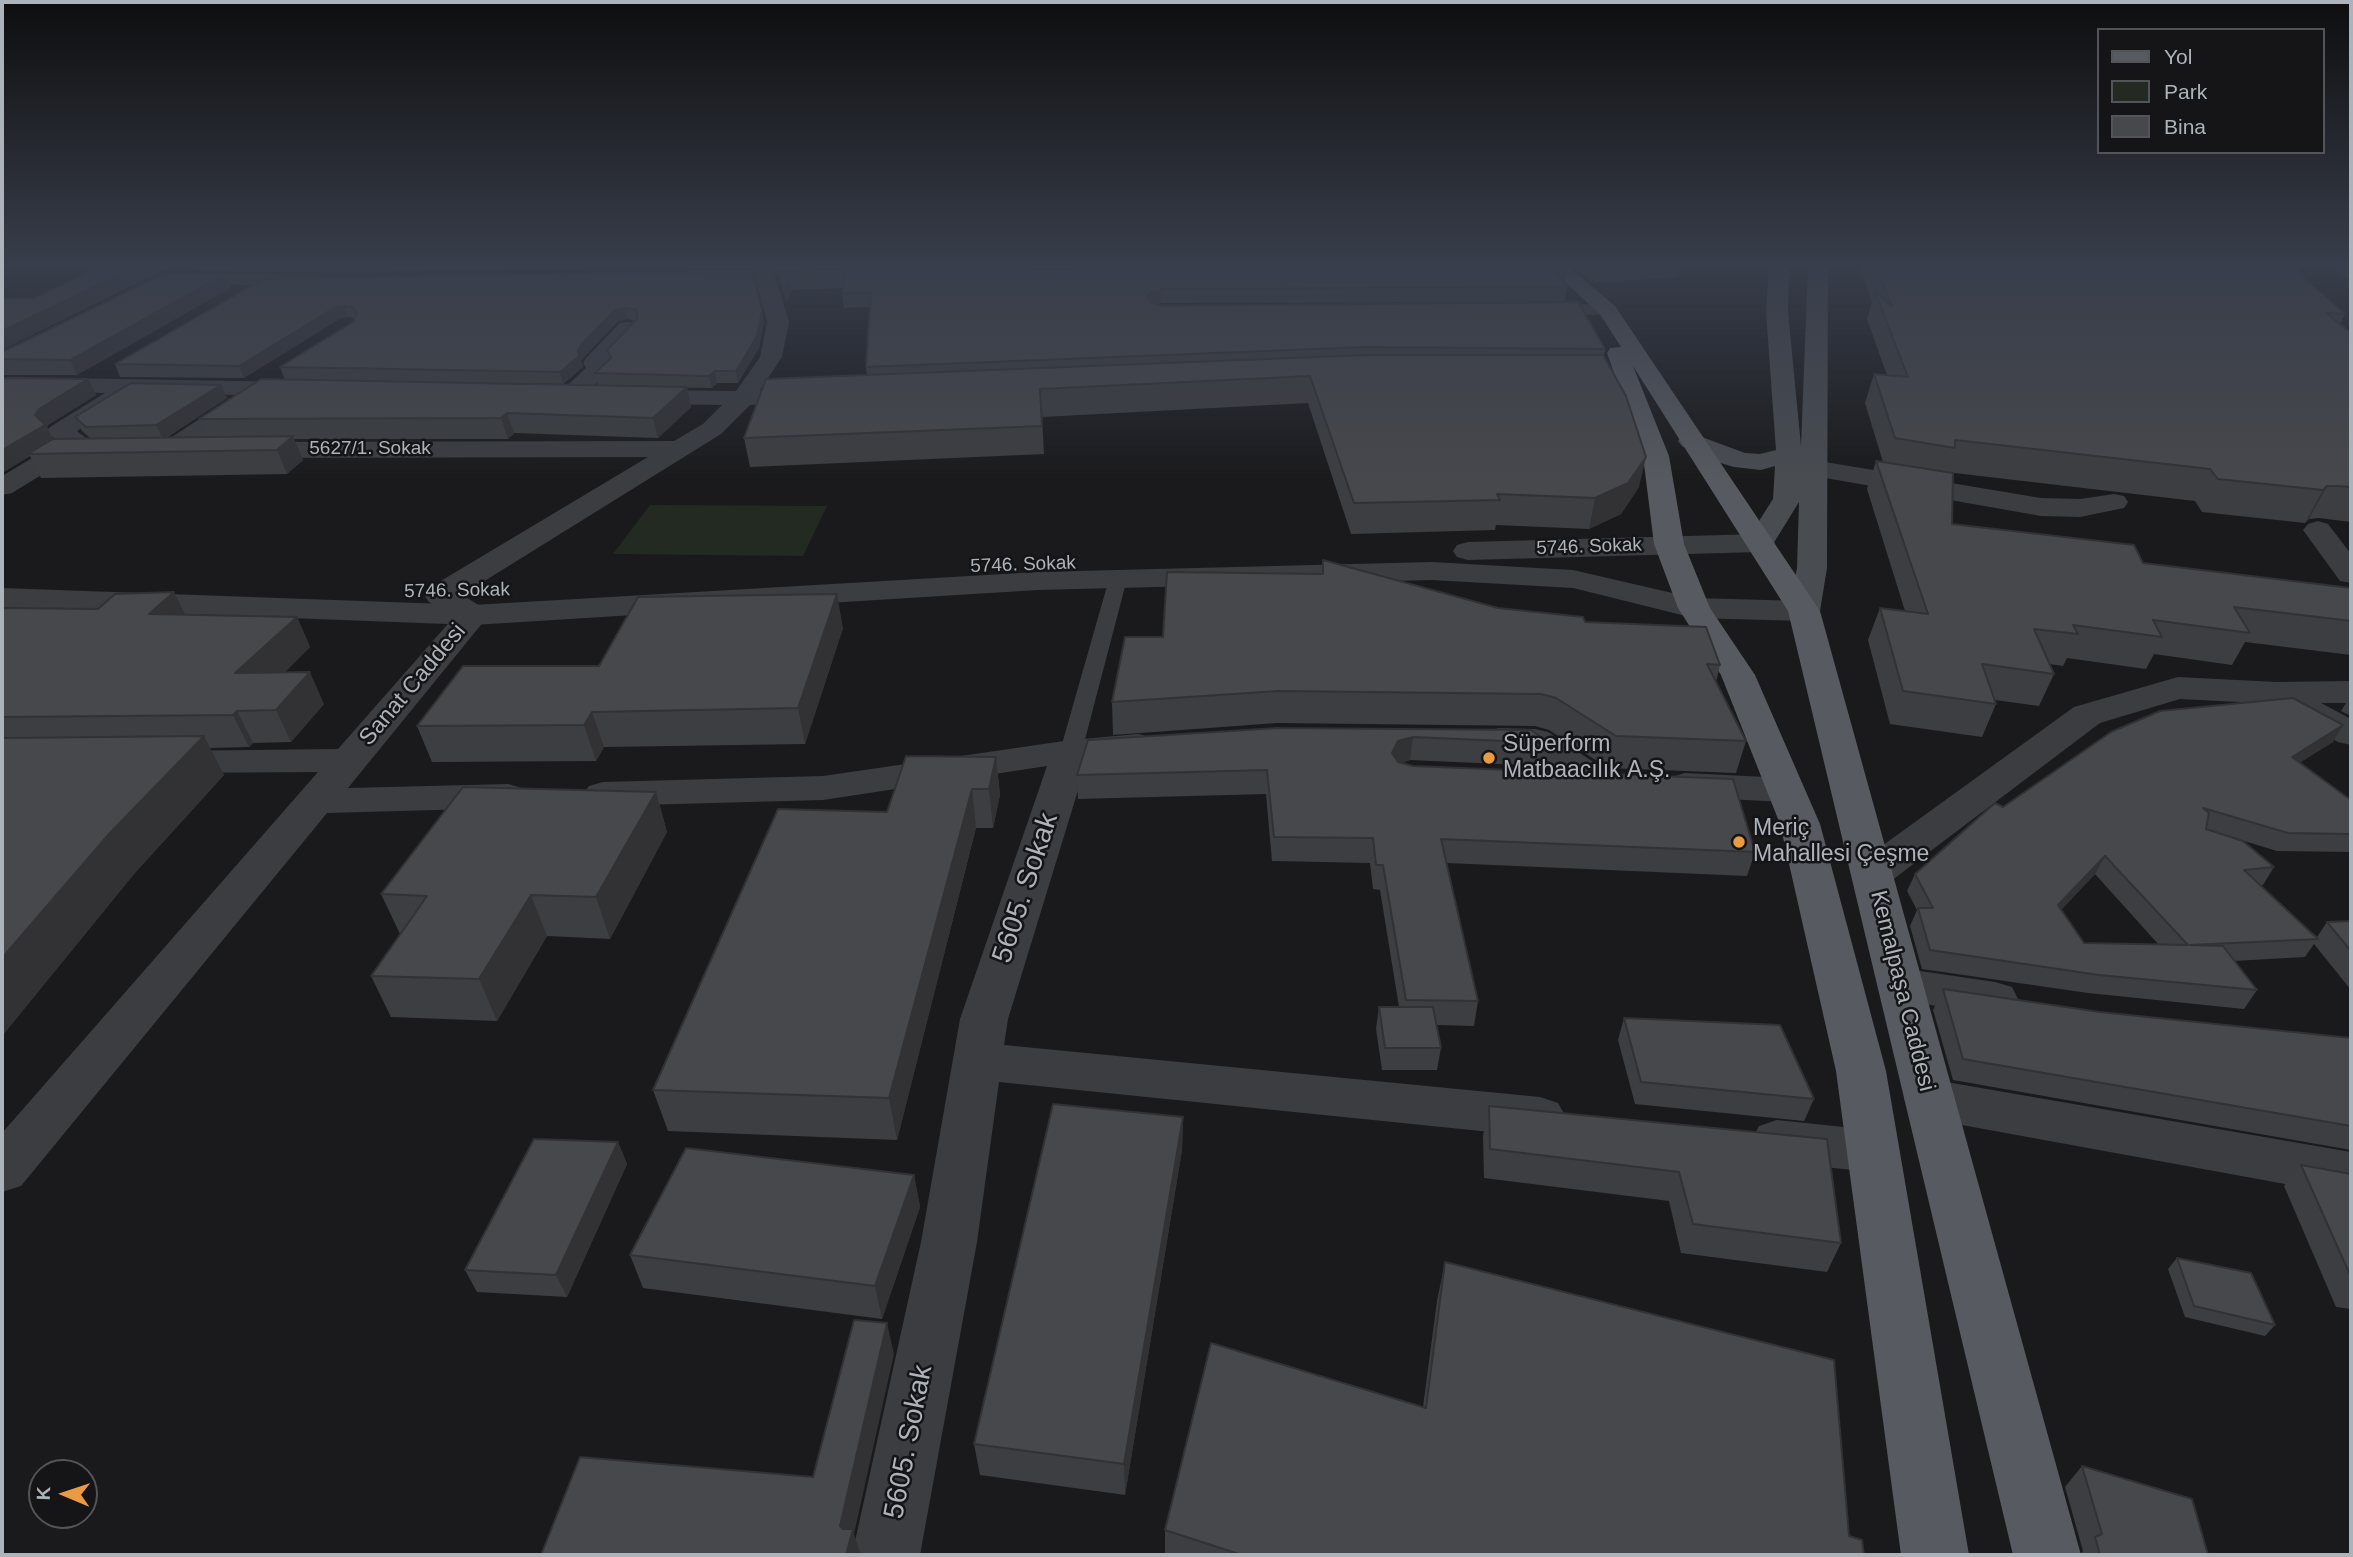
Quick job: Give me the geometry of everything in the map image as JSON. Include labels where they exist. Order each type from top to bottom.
[{"type":"main road","points":[[1615,339],[1623,372],[1656,456],[1669,544],[1694,608],[1738,675],[1800,824],[1861,1071],[1935,1555]]},
{"type":"main road","name":"Kemalpaşa Caddesi","points":[[1626,339],[1804,611],[2047,1555]]},
{"type":"main road","points":[[1760,543],[1787,499],[1789,454],[1779,339]]},
{"type":"main road","points":[[1804,611],[1812,568],[1816,339]]},
{"type":"main road","points":[[1691,441],[1713,452],[1743,461],[1760,462],[1789,454]]},
{"type":"street","points":[[568,396],[600,368],[594,363],[618,339]]},
{"type":"street","name":"Sanat Caddesi","points":[[12,1147],[349,760],[456,605],[679,449],[712,429],[743,398],[771,357],[775,339]]},
{"type":"street","points":[[170,450],[284,368]]},
{"type":"street","points":[[1596,372],[1623,372]]},
{"type":"street","points":[[2,487],[78,442],[59,432],[125,376]]},
{"type":"street","points":[[2,384],[83,385],[125,376],[258,388],[325,390]]},
{"type":"street","points":[[541,396],[743,398],[825,395]]},
{"type":"street","name":"5627/1. Sokak","points":[[143,451],[679,449]]},
{"type":"street","points":[[60,453],[102,452]]},
{"type":"street","points":[[1813,468],[2041,507],[2080,508],[2114,502]]},
{"type":"street","points":[[2318,530],[2351,574]]},
{"type":"street","name":"5746. Sokak","points":[[2,576],[456,605],[907,568],[1760,543]]},
{"type":"street","points":[[2,598],[456,605],[705,599],[1118,579],[1432,571],[1573,579],[1694,608],[1804,611]]},
{"type":"street","points":[[1872,874],[2088,715],[2178,688],[2276,693],[2351,692]]},
{"type":"street","points":[[2276,693],[2351,734]]},
{"type":"street","points":[[1453,739],[1535,740],[1628,782]]},
{"type":"street","points":[[314,801],[822,788],[1071,751],[1180,743]]},
{"type":"street","name":"5605. Sokak","points":[[892,1553],[949,1242],[984,1018],[1071,751]]},
{"type":"street","points":[[127,762],[349,760]]},
{"type":"street","points":[[1530,779],[1786,790]]},
{"type":"street","points":[[1900,985],[2035,1005]]},
{"type":"street","points":[[977,1061],[1583,1122]]},
{"type":"street","points":[[1930,1099],[2351,1174]]},
{"type":"street","points":[[1735,1137],[1872,1151]]},
{"type":"lane","points":[[1071,751],[1118,579]]},
{"type":"green space","points":[[650,505],[827,506],[803,556],[613,554]]},
{"type":"building","points":[[30,339],[108,339],[70,360],[2,359],[2,352]]},
{"type":"building","points":[[159,339],[284,339],[239,366],[115,364]]},
{"type":"building","points":[[326,339],[587,339],[578,350],[579,356],[560,372],[280,367]]},
{"type":"building","points":[[618,339],[755,339],[736,371],[715,371],[709,376],[595,373],[611,358],[607,350]]},
{"type":"building","points":[[868,339],[1599,339],[1605,349],[1365,347],[866,367]]},
{"type":"building","points":[[1893,339],[2351,339],[2351,487],[2327,486],[2323,490],[2218,479],[2210,469],[1955,440],[1955,448],[1895,438],[1874,374],[1908,377]]},
{"type":"building","points":[[1366,355],[1603,355],[1626,396],[1646,457],[1628,483],[1595,498],[1497,494],[1500,500],[1354,503],[1310,376],[1040,389],[1042,426],[744,438],[766,379]]},
{"type":"building","points":[[2,378],[88,379],[39,409],[35,415],[45,425],[2,450]]},
{"type":"building","points":[[261,379],[687,387],[653,418],[507,413],[501,418],[199,419]]},
{"type":"building","points":[[131,383],[221,385],[156,425],[86,427],[75,417]]},
{"type":"building","points":[[293,436],[277,450],[28,454],[53,439]]},
{"type":"building","points":[[1876,461],[1953,473],[1952,524],[2134,545],[2143,563],[2351,588],[2351,621],[2234,607],[2250,633],[2153,620],[2162,637],[2073,625],[2078,634],[2034,629],[2054,674],[1982,664],[1996,704],[1903,691],[1880,608],[1928,614]]},
{"type":"building","points":[[1323,560],[1498,608],[1583,617],[1585,622],[1706,627],[1720,665],[1707,664],[1746,741],[1616,736],[1556,698],[1541,694],[1279,691],[1112,702],[1125,637],[1163,637],[1167,572],[1323,574]]},
{"type":"building","points":[[174,592],[149,614],[297,617],[235,673],[310,672],[276,710],[237,711],[233,715],[2,717],[2,608],[98,609],[115,594]]},
{"type":"building","points":[[837,594],[798,708],[592,712],[584,725],[417,726],[463,666],[599,666],[638,597]]},
{"type":"building","points":[[2293,698],[2343,725],[2292,757],[2351,799],[2351,834],[2288,833],[2203,808],[2209,813],[2206,829],[2243,841],[2274,867],[2244,870],[2318,939],[2190,945],[2223,946],[2257,990],[2099,975],[1930,950],[1918,908],[1933,908],[1915,874],[1995,803],[2003,807],[2111,732],[2160,711]],"holes":[[[2105,856],[2188,945],[2084,943],[2058,905]]]},
{"type":"building","points":[[1278,728],[1531,730],[1549,743],[1413,737],[1398,741],[1392,753],[1398,762],[1413,766],[1733,779],[1755,852],[1441,839],[1478,1001],[1406,1000],[1383,865],[1376,865],[1373,838],[1274,837],[1267,770],[1077,775],[1088,740]]},
{"type":"building","points":[[204,736],[109,834],[2,958],[2,738]]},
{"type":"building","points":[[906,756],[996,757],[989,789],[972,789],[889,1098],[653,1090],[778,809],[887,812]]},
{"type":"building","points":[[463,787],[656,792],[596,897],[531,895],[479,979],[371,976],[427,896],[381,894]]},
{"type":"building","points":[[2351,921],[2351,951],[2327,922]]},
{"type":"building","points":[[1943,989],[2100,1012],[2351,1038],[2351,1126],[1963,1059]]},
{"type":"building","points":[[1379,1007],[1433,1007],[1441,1048],[1385,1048]]},
{"type":"building","points":[[1624,1018],[1780,1025],[1814,1099],[1641,1082]]},
{"type":"building","points":[[1053,1104],[1183,1117],[1124,1464],[974,1444]]},
{"type":"building","points":[[1489,1106],[1827,1139],[1841,1243],[1693,1224],[1679,1172],[1490,1149]]},
{"type":"building","points":[[534,1139],[618,1142],[556,1275],[465,1270]]},
{"type":"building","points":[[686,1148],[914,1175],[875,1286],[630,1255]]},
{"type":"building","points":[[2301,1165],[2351,1174],[2351,1277]]},
{"type":"building","points":[[2177,1258],[2251,1273],[2275,1325],[2194,1306]]},
{"type":"building","points":[[1445,1262],[1834,1360],[1849,1536],[1862,1540],[1864,1555],[1242,1555],[1165,1530],[1211,1343],[1426,1408]]},
{"type":"building","points":[[854,1320],[887,1323],[840,1526],[843,1529],[853,1529],[846,1555],[541,1555],[580,1457],[813,1477]]},
{"type":"building","points":[[2082,1466],[2192,1499],[2208,1555],[2100,1555],[2095,1537],[2102,1534]]},
{"type":"place","name":"Süperform Matbaacılık A.Ş.","points":[[1489,758]]},
{"type":"place","name":"Meriç Mahallesi Çeşme","points":[[1739,842]]}]
